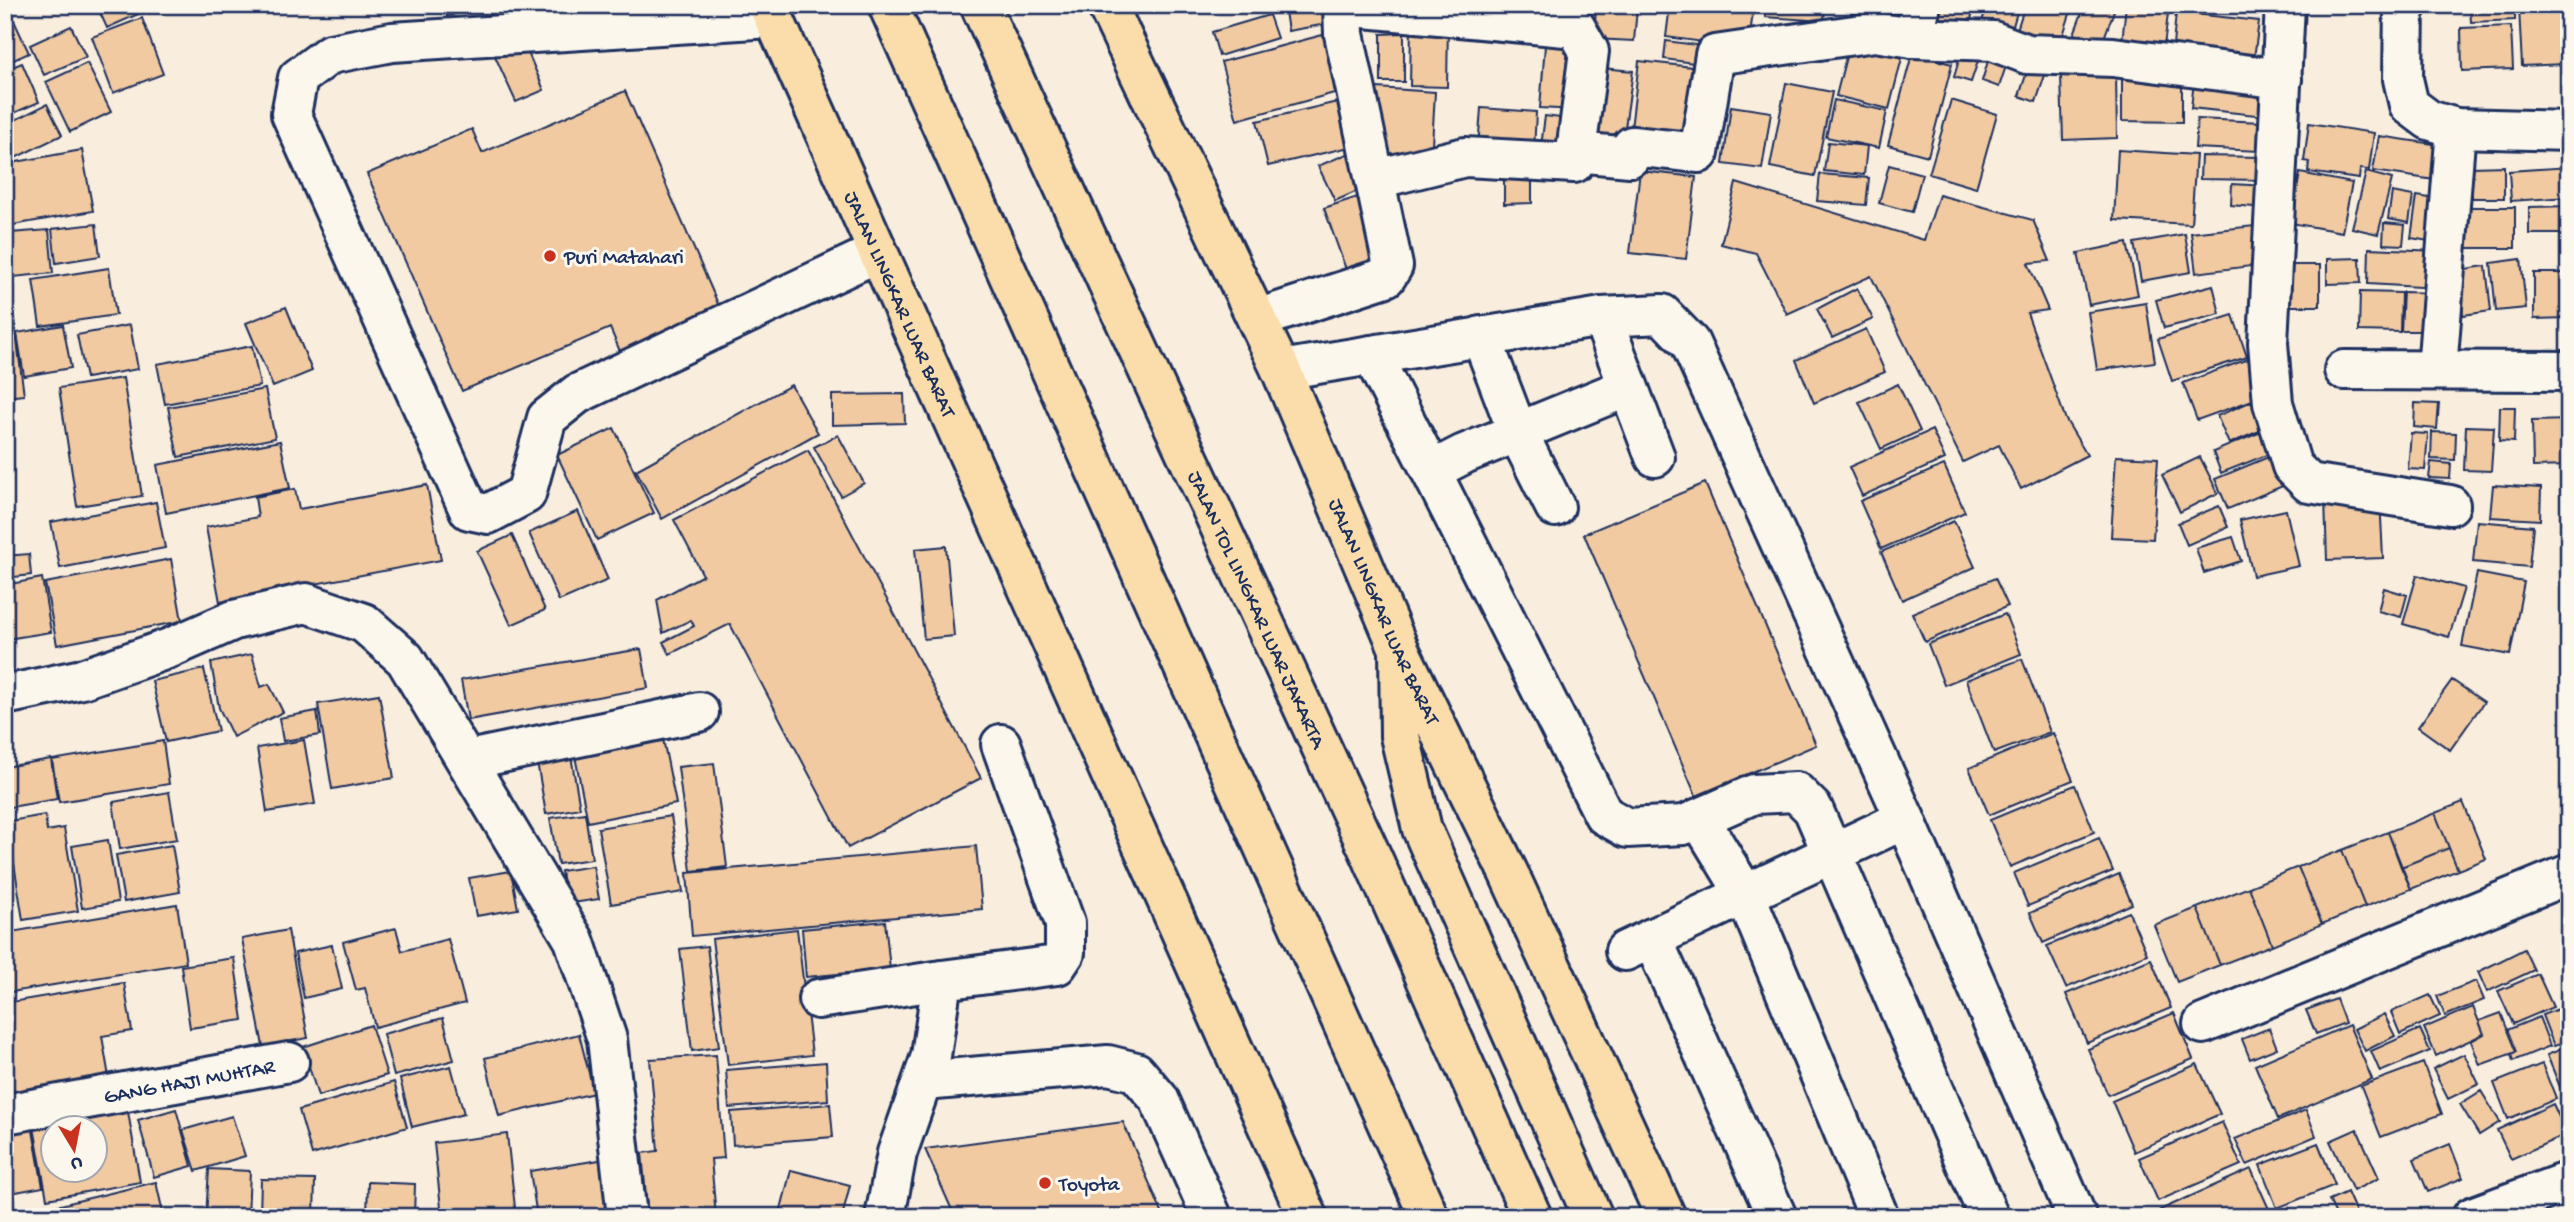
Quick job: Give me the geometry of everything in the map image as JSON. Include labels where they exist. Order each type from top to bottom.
[{"type":"main road","points":[[888,5],[1429,1217]]},
{"type":"main road","name":"JALAN TOL LINGKAR LUAR JAKARTA","points":[[980,5],[1371,855],[1532,1217]]},
{"type":"main road","name":"JALAN LINGKAR LUAR BARAT","points":[[1107,5],[1281,370],[1399,649],[1508,872],[1666,1217]]},
{"type":"main road","name":"JALAN LINGKAR LUAR BARAT","points":[[770,12],[1308,1217]]},
{"type":"main road","points":[[1399,649],[1400,736],[1419,818],[1593,1217]]},
{"type":"street","points":[[1257,319],[1386,277],[1393,266],[1344,34],[1343,5],[1542,15],[1576,28],[1589,51],[1574,163],[1465,158],[1376,179]]},
{"type":"street","points":[[2285,5],[2268,343],[2273,403],[2292,466],[2309,483],[2450,505]]},
{"type":"street","points":[[2404,5],[2403,79],[2409,105],[2429,120],[2456,128],[2569,131]]},
{"type":"street","points":[[770,12],[392,42],[330,54],[298,78],[291,114],[469,510],[488,514],[526,494],[547,418],[577,394],[878,251]]},
{"type":"street","points":[[1576,152],[1630,157],[1632,146],[1699,153],[1715,55],[1875,32],[1917,22],[1993,41],[2026,54],[2113,57],[2282,79]]},
{"type":"street","points":[[2437,370],[2456,128]]},
{"type":"street","points":[[1281,370],[1602,317],[1662,314],[1690,343],[1905,819],[2077,1217]]},
{"type":"street","points":[[1602,317],[1655,457]]},
{"type":"street","points":[[1481,337],[1518,433],[1555,507]]},
{"type":"street","points":[[1373,355],[1604,815],[1627,828],[1684,825],[1754,794],[1796,792],[1813,809],[1989,1217]]},
{"type":"street","points":[[2344,370],[2569,371]]},
{"type":"street","points":[[1431,471],[1464,454],[1628,387]]},
{"type":"street","points":[[5,695],[82,679],[170,648],[234,620],[306,603],[364,623],[405,659],[574,940],[607,1039],[627,1217]]},
{"type":"street","points":[[468,760],[699,712]]},
{"type":"street","points":[[818,999],[1057,965],[1065,953],[1065,923],[1001,744]]},
{"type":"street","points":[[1699,818],[1745,894],[1879,1217]]},
{"type":"street","points":[[1777,1217],[1639,945],[1905,819]]},
{"type":"street","points":[[2203,1024],[2569,874]]},
{"type":"street","points":[[885,1217],[897,1153],[931,1055],[942,981]]},
{"type":"street","name":"GANG HAJI MUHTAR","points":[[5,1114],[289,1062]]},
{"type":"street","points":[[924,1081],[1108,1065],[1136,1072],[1159,1099],[1212,1217]]},
{"type":"street","points":[[2472,1217],[2569,1181]]},
{"type":"building","points":[[70,5],[86,5],[73,11]]},
{"type":"building","points":[[142,5],[145,11],[107,28],[97,6]]},
{"type":"building","points":[[444,5],[492,5],[447,16]]},
{"type":"building","points":[[1284,5],[1329,5],[1332,23],[1288,31]]},
{"type":"building","points":[[1670,5],[1753,13],[1748,48],[1666,37]]},
{"type":"building","points":[[1765,5],[1825,5],[1824,21],[1765,17]]},
{"type":"building","points":[[1933,5],[1974,5],[1969,30],[1930,20]]},
{"type":"building","points":[[1987,5],[2019,5],[2011,33],[1981,25]]},
{"type":"building","points":[[2025,5],[2073,5],[2058,50],[2015,36]]},
{"type":"building","points":[[2085,5],[2116,5],[2099,52],[2071,42]]},
{"type":"building","points":[[2126,5],[2169,5],[2164,47],[2122,42]]},
{"type":"building","points":[[2203,5],[2269,5],[2269,10]]},
{"type":"building","points":[[2470,5],[2515,5],[2515,20],[2471,22]]},
{"type":"building","points":[[1596,6],[1637,8],[1634,41],[1594,39]]},
{"type":"building","points":[[2562,6],[2565,64],[2522,66],[2519,8]]},
{"type":"building","points":[[10,12],[29,53],[5,64],[5,14]]},
{"type":"building","points":[[2176,12],[2259,21],[2253,66],[2172,57]]},
{"type":"building","points":[[1269,15],[1277,38],[1219,56],[1212,32]]},
{"type":"building","points":[[142,18],[163,74],[113,93],[92,37]]},
{"type":"building","points":[[1411,23],[1448,23],[1447,87],[1410,86]]},
{"type":"building","points":[[71,26],[86,57],[44,75],[30,45]]},
{"type":"building","points":[[2511,26],[2513,69],[2462,71],[2461,28]]},
{"type":"building","points":[[1330,33],[1345,90],[1237,120],[1221,62]]},
{"type":"building","points":[[1404,33],[1404,82],[1381,82],[1381,34]]},
{"type":"building","points":[[523,41],[544,90],[516,102],[494,54]]},
{"type":"building","points":[[1666,41],[1711,47],[1709,65],[1664,59]]},
{"type":"building","points":[[1850,41],[1903,54],[1889,109],[1836,96]]},
{"type":"building","points":[[1964,43],[1982,49],[1971,82],[1954,77]]},
{"type":"building","points":[[1545,45],[1581,48],[1576,110],[1540,108]]},
{"type":"building","points":[[1992,48],[2010,54],[1999,87],[1982,81]]},
{"type":"building","points":[[1912,54],[1952,64],[1928,156],[1888,145]]},
{"type":"building","points":[[1639,61],[1701,68],[1693,136],[1631,129]]},
{"type":"building","points":[[22,63],[39,102],[5,117],[5,70]]},
{"type":"building","points":[[87,63],[111,112],[70,132],[46,82]]},
{"type":"building","points":[[2030,63],[2047,69],[2036,102],[2019,96]]},
{"type":"building","points":[[1591,67],[1633,71],[1624,135],[1587,133]]},
{"type":"building","points":[[2195,72],[2269,80],[2265,116],[2191,108]]},
{"type":"building","points":[[2116,75],[2117,138],[2063,140],[2061,76]]},
{"type":"building","points":[[2122,78],[2182,79],[2182,122],[2122,121]]},
{"type":"building","points":[[1786,83],[1832,92],[1815,176],[1770,167]]},
{"type":"building","points":[[1377,88],[1435,92],[1431,163],[1372,159]]},
{"type":"building","name":"Puri Matahari","points":[[625,91],[722,313],[622,356],[610,328],[462,391],[367,174],[472,129],[482,153]]},
{"type":"building","points":[[1346,100],[1358,145],[1268,166],[1257,121]]},
{"type":"building","points":[[1834,100],[1887,111],[1879,148],[1826,137]]},
{"type":"building","points":[[1951,100],[1997,114],[1976,188],[1929,174]]},
{"type":"building","points":[[47,104],[62,135],[9,161],[5,153],[5,125]]},
{"type":"building","points":[[1731,106],[1771,112],[1762,169],[1723,164]]},
{"type":"building","points":[[1481,108],[1536,112],[1534,151],[1478,148]]},
{"type":"building","points":[[1545,116],[1576,120],[1570,158],[1540,154]]},
{"type":"building","points":[[2197,119],[2262,122],[2260,151],[2195,148]]},
{"type":"building","points":[[2309,123],[2374,133],[2369,170],[2360,169],[2359,179],[2308,172],[2309,162],[2304,161]]},
{"type":"building","points":[[2379,136],[2447,146],[2442,181],[2373,171]]},
{"type":"building","points":[[1828,142],[1867,146],[1864,175],[1824,171]]},
{"type":"building","points":[[82,150],[93,211],[7,226],[5,164]]},
{"type":"building","points":[[2118,150],[2196,155],[2191,224],[2114,220]]},
{"type":"building","points":[[1354,151],[1369,186],[1335,201],[1318,166]]},
{"type":"building","points":[[2201,156],[2263,157],[2263,180],[2200,179]]},
{"type":"building","points":[[1889,165],[1922,174],[1912,212],[1879,203]]},
{"type":"building","points":[[2504,166],[2504,198],[2472,198],[2472,167]]},
{"type":"building","points":[[2569,167],[2569,197],[2511,201],[2509,171]]},
{"type":"building","points":[[1640,171],[1696,177],[1686,259],[1630,253]]},
{"type":"building","points":[[1504,172],[1532,172],[1532,203],[1504,204]]},
{"type":"building","points":[[2366,172],[2392,179],[2378,234],[2352,228]]},
{"type":"building","points":[[2300,173],[2352,183],[2342,232],[2291,223]]},
{"type":"building","points":[[1820,174],[1869,178],[1866,205],[1817,201]]},
{"type":"building","points":[[1736,183],[1924,240],[1939,195],[2033,220],[2050,261],[2028,263],[2048,310],[2027,313],[2066,420],[2087,455],[2021,489],[1999,445],[1963,462],[1871,276],[1787,314],[1756,253],[1721,244]]},
{"type":"building","points":[[2232,184],[2266,186],[2265,208],[2231,205]]},
{"type":"building","points":[[2392,192],[2413,196],[2409,223],[2388,219]]},
{"type":"building","points":[[1364,195],[1387,262],[1348,275],[1324,208]]},
{"type":"building","points":[[2417,196],[2442,200],[2435,242],[2411,238]]},
{"type":"building","points":[[2569,206],[2569,234],[2529,234],[2529,207]]},
{"type":"building","points":[[2464,207],[2515,207],[2515,248],[2464,248]]},
{"type":"building","points":[[2384,223],[2405,225],[2403,245],[2383,244]]},
{"type":"building","points":[[96,224],[100,256],[56,263],[52,229]]},
{"type":"building","points":[[2254,226],[2259,265],[2196,273],[2191,233]]},
{"type":"building","points":[[49,230],[53,273],[13,277],[10,233]]},
{"type":"building","points":[[2185,234],[2191,272],[2141,281],[2134,243]]},
{"type":"building","points":[[2127,243],[2138,295],[2089,305],[2078,253]]},
{"type":"building","points":[[2369,248],[2438,251],[2437,288],[2368,284]]},
{"type":"building","points":[[2360,258],[2361,283],[2327,284],[2327,259]]},
{"type":"building","points":[[2521,259],[2526,308],[2496,311],[2491,263]]},
{"type":"building","points":[[2286,265],[2320,265],[2320,306],[2286,306]]},
{"type":"building","points":[[2486,266],[2491,311],[2463,315],[2458,270]]},
{"type":"building","points":[[109,268],[116,315],[40,326],[33,280]]},
{"type":"building","points":[[2534,273],[2568,273],[2568,318],[2534,319]]},
{"type":"building","points":[[2213,285],[2220,314],[2164,328],[2156,300]]},
{"type":"building","points":[[1857,288],[1873,319],[1832,338],[1817,309]]},
{"type":"building","points":[[2360,292],[2401,293],[2400,332],[2359,331]]},
{"type":"building","points":[[2403,292],[2437,293],[2436,331],[2401,331]]},
{"type":"building","points":[[2146,303],[2155,362],[2097,370],[2088,312]]},
{"type":"building","points":[[286,307],[312,371],[273,387],[246,323]]},
{"type":"building","points":[[2233,315],[2247,357],[2172,381],[2158,339]]},
{"type":"building","points":[[14,318],[24,395],[5,397],[5,320]]},
{"type":"building","points":[[63,325],[71,368],[24,376],[17,333]]},
{"type":"building","points":[[130,325],[138,369],[86,378],[77,335]]},
{"type":"building","points":[[1866,329],[1885,372],[1814,403],[1796,360]]},
{"type":"building","points":[[252,346],[260,386],[165,404],[157,364]]},
{"type":"building","points":[[2248,359],[2261,397],[2197,420],[2183,383]]},
{"type":"building","points":[[123,378],[142,496],[77,506],[59,388]]},
{"type":"building","points":[[1898,384],[1920,431],[1881,449],[1859,402]]},
{"type":"building","points":[[791,385],[818,433],[662,519],[636,470]]},
{"type":"building","points":[[265,389],[275,438],[178,457],[168,407]]},
{"type":"building","points":[[904,394],[905,423],[832,425],[832,395]]},
{"type":"building","points":[[2259,398],[2271,426],[2229,444],[2217,416]]},
{"type":"building","points":[[2415,403],[2439,404],[2437,429],[2414,427]]},
{"type":"building","points":[[2500,407],[2515,407],[2514,442],[2499,441]]},
{"type":"building","points":[[2569,420],[2569,466],[2533,467],[2532,421]]},
{"type":"building","points":[[2466,426],[2494,427],[2491,471],[2464,470]]},
{"type":"building","points":[[614,428],[654,513],[597,540],[557,455]]},
{"type":"building","points":[[1932,430],[1945,459],[1862,496],[1849,467]]},
{"type":"building","points":[[2261,432],[2269,454],[2221,473],[2213,452]]},
{"type":"building","points":[[2432,432],[2456,433],[2455,460],[2431,459]]},
{"type":"building","points":[[2411,433],[2428,434],[2425,470],[2408,469]]},
{"type":"building","points":[[838,435],[864,483],[841,496],[814,447]]},
{"type":"building","points":[[280,441],[290,488],[166,513],[157,465]]},
{"type":"building","points":[[808,450],[981,778],[848,848],[730,624],[670,654],[663,642],[694,626],[691,620],[663,633],[657,600],[703,575],[674,520]]},
{"type":"building","points":[[2278,453],[2290,483],[2228,509],[2215,479]]},
{"type":"building","points":[[2116,456],[2158,458],[2153,539],[2111,537]]},
{"type":"building","points":[[2200,457],[2218,493],[2180,512],[2162,475]]},
{"type":"building","points":[[2431,462],[2451,464],[2450,479],[2429,478]]},
{"type":"building","points":[[1944,465],[1965,512],[1881,549],[1860,501]]},
{"type":"building","points":[[1705,483],[1816,745],[1696,796],[1584,534]]},
{"type":"building","points":[[427,485],[441,560],[220,602],[206,527],[258,517],[255,497],[295,489],[299,509]]},
{"type":"building","points":[[2493,485],[2541,488],[2540,520],[2490,517]]},
{"type":"building","points":[[2380,497],[2383,558],[2327,560],[2325,499]]},
{"type":"building","points":[[156,502],[165,548],[60,568],[51,522]]},
{"type":"building","points":[[2219,506],[2228,527],[2187,545],[2178,523]]},
{"type":"building","points":[[2286,510],[2299,566],[2253,576],[2240,520]]},
{"type":"building","points":[[578,511],[608,580],[559,601],[529,533]]},
{"type":"building","points":[[1954,521],[1975,567],[1902,600],[1881,552]]},
{"type":"building","points":[[2477,521],[2533,526],[2529,567],[2473,562]]},
{"type":"building","points":[[512,535],[545,610],[511,625],[477,551]]},
{"type":"building","points":[[2233,537],[2241,561],[2204,573],[2196,548]]},
{"type":"building","points":[[946,546],[954,636],[924,639],[915,549]]},
{"type":"building","points":[[29,554],[31,575],[5,578],[5,556]]},
{"type":"building","points":[[171,559],[182,621],[57,645],[45,583]]},
{"type":"building","points":[[2477,573],[2524,582],[2510,655],[2462,646]]},
{"type":"building","points":[[2417,575],[2464,588],[2449,637],[2403,624]]},
{"type":"building","points":[[42,578],[51,632],[7,639],[5,585]]},
{"type":"building","points":[[1995,578],[2008,606],[1925,642],[1912,613]]},
{"type":"building","points":[[2384,588],[2407,595],[2401,617],[2378,611]]},
{"type":"building","points":[[2005,614],[2021,654],[1944,685],[1928,644]]},
{"type":"building","points":[[641,649],[648,688],[468,720],[461,680]]},
{"type":"building","points":[[252,654],[261,687],[269,684],[283,712],[233,737],[219,708],[211,663]]},
{"type":"building","points":[[2022,659],[2050,732],[1994,753],[1966,680]]},
{"type":"building","points":[[204,669],[218,731],[166,742],[152,681]]},
{"type":"building","points":[[2452,680],[2484,702],[2450,750],[2418,727]]},
{"type":"building","points":[[379,694],[394,778],[332,789],[318,704]]},
{"type":"building","points":[[317,711],[320,735],[283,741],[279,718]]},
{"type":"building","points":[[2053,733],[2073,780],[1989,815],[1969,768]]},
{"type":"building","points":[[663,739],[676,804],[588,822],[575,756]]},
{"type":"building","points":[[304,740],[315,804],[267,812],[257,748]]},
{"type":"building","points":[[163,741],[169,784],[59,802],[52,760]]},
{"type":"building","points":[[571,756],[580,808],[546,814],[537,762]]},
{"type":"building","points":[[51,759],[57,799],[5,808],[5,767]]},
{"type":"building","points":[[714,763],[727,867],[691,871],[678,767]]},
{"type":"building","points":[[2075,785],[2094,832],[2010,867],[1990,820]]},
{"type":"building","points":[[169,792],[177,839],[120,849],[113,802]]},
{"type":"building","points":[[2463,802],[2486,859],[2458,870],[2435,813]]},
{"type":"building","points":[[585,813],[592,859],[558,864],[550,818]]},
{"type":"building","points":[[2435,813],[2449,848],[2401,867],[2388,832]]},
{"type":"building","points":[[45,815],[47,831],[64,828],[78,911],[23,920],[10,838],[10,821]]},
{"type":"building","points":[[671,816],[683,892],[611,904],[598,828]]},
{"type":"building","points":[[2388,832],[2411,889],[2365,907],[2342,850]]},
{"type":"building","points":[[2099,838],[2113,871],[2028,906],[2014,873]]},
{"type":"building","points":[[5,840],[11,877],[5,878]]},
{"type":"building","points":[[108,840],[118,902],[82,908],[72,846]]},
{"type":"building","points":[[172,845],[180,892],[124,902],[116,855]]},
{"type":"building","points":[[976,846],[982,909],[692,936],[687,873]]},
{"type":"building","points":[[2449,848],[2458,870],[2411,889],[2401,867]]},
{"type":"building","points":[[2342,850],[2365,907],[2322,924],[2298,867]]},
{"type":"building","points":[[593,866],[599,899],[566,904],[561,871]]},
{"type":"building","points":[[2298,867],[2322,924],[2272,945],[2249,887]]},
{"type":"building","points":[[511,871],[518,909],[476,916],[469,878]]},
{"type":"building","points":[[2119,874],[2132,904],[2043,943],[2030,913]]},
{"type":"building","points":[[5,882],[13,923],[5,925]]},
{"type":"building","points":[[2249,887],[2272,945],[2220,965],[2197,908]]},
{"type":"building","points":[[177,904],[186,963],[5,993],[5,933]]},
{"type":"building","points":[[2197,908],[2220,965],[2177,982],[2154,925]]},
{"type":"building","points":[[2129,912],[2147,954],[2066,988],[2047,946]]},
{"type":"building","points":[[885,921],[890,969],[806,977],[802,929]]},
{"type":"building","points":[[396,928],[402,951],[448,939],[465,1003],[375,1027],[365,988],[356,990],[343,942]]},
{"type":"building","points":[[797,929],[812,1055],[728,1065],[712,939]]},
{"type":"building","points":[[288,930],[308,1038],[263,1046],[242,939]]},
{"type":"building","points":[[332,945],[342,989],[304,998],[295,953]]},
{"type":"building","points":[[707,946],[719,1047],[692,1051],[680,949]]},
{"type":"building","points":[[2524,949],[2534,970],[2487,992],[2478,972]]},
{"type":"building","points":[[234,958],[243,1020],[190,1028],[181,966]]},
{"type":"building","points":[[2151,959],[2171,1008],[2087,1043],[2066,994]]},
{"type":"building","points":[[2538,974],[2553,1007],[2513,1024],[2498,991]]},
{"type":"building","points":[[2476,981],[2484,1000],[2445,1016],[2437,996]]},
{"type":"building","points":[[124,983],[132,1031],[102,1036],[111,1089],[5,1107],[5,1003]]},
{"type":"building","points":[[2430,995],[2440,1016],[2400,1034],[2391,1012]]},
{"type":"building","points":[[2336,999],[2345,1023],[2316,1034],[2306,1010]]},
{"type":"building","points":[[2569,1005],[2569,1041],[2554,1046],[2542,1015]]},
{"type":"building","points":[[2473,1007],[2484,1034],[2436,1056],[2424,1028]]},
{"type":"building","points":[[2174,1013],[2193,1059],[2108,1095],[2088,1049]]},
{"type":"building","points":[[2501,1013],[2516,1052],[2480,1065],[2471,1041],[2484,1034],[2479,1021]]},
{"type":"building","points":[[2384,1014],[2395,1036],[2365,1051],[2354,1029]]},
{"type":"building","points":[[2539,1017],[2550,1046],[2513,1061],[2511,1054],[2516,1052],[2507,1030]]},
{"type":"building","points":[[443,1018],[454,1060],[394,1076],[383,1034]]},
{"type":"building","points":[[371,1025],[387,1075],[318,1096],[303,1047]]},
{"type":"building","points":[[2349,1025],[2372,1079],[2278,1119],[2255,1065]]},
{"type":"building","points":[[2269,1028],[2277,1048],[2250,1059],[2242,1039]]},
{"type":"building","points":[[2420,1029],[2430,1051],[2380,1072],[2371,1051]]},
{"type":"building","points":[[579,1034],[594,1093],[499,1116],[485,1058]]},
{"type":"building","points":[[2569,1046],[2569,1109],[2547,1055]]},
{"type":"building","points":[[2464,1054],[2479,1084],[2448,1099],[2433,1069]]},
{"type":"building","points":[[716,1055],[724,1158],[711,1159],[716,1217],[648,1217],[642,1153],[658,1151],[650,1059]]},
{"type":"building","points":[[826,1062],[828,1100],[729,1108],[726,1070]]},
{"type":"building","points":[[2423,1063],[2442,1114],[2381,1137],[2361,1086]]},
{"type":"building","points":[[2197,1064],[2220,1114],[2134,1152],[2112,1101]]},
{"type":"building","points":[[2542,1064],[2556,1099],[2508,1119],[2494,1083]]},
{"type":"building","points":[[451,1066],[464,1114],[412,1127],[400,1079]]},
{"type":"building","points":[[394,1082],[407,1127],[312,1155],[299,1110]]},
{"type":"building","points":[[2481,1091],[2500,1122],[2479,1135],[2460,1104]]},
{"type":"building","points":[[126,1100],[140,1182],[47,1199],[44,1184],[108,1184],[108,1114],[44,1114]]},
{"type":"building","points":[[830,1104],[833,1137],[733,1145],[731,1112]]},
{"type":"building","points":[[2553,1104],[2567,1134],[2511,1159],[2497,1130]]},
{"type":"building","points":[[176,1109],[192,1166],[154,1177],[138,1120]]},
{"type":"building","points":[[2306,1110],[2316,1136],[2247,1165],[2235,1139]]},
{"type":"building","points":[[38,1115],[38,1149],[32,1116]]},
{"type":"building","points":[[232,1116],[245,1156],[196,1171],[183,1130]]},
{"type":"building","points":[[31,1119],[38,1159],[38,1184],[42,1184],[43,1187],[5,1194],[5,1124]]},
{"type":"building","name":"Toyota","points":[[1123,1122],[1164,1217],[955,1217],[925,1149]]},
{"type":"building","points":[[2222,1122],[2241,1165],[2158,1201],[2139,1158]]},
{"type":"building","points":[[2357,1129],[2379,1178],[2353,1191],[2330,1141]]},
{"type":"building","points":[[507,1134],[516,1217],[442,1217],[434,1143]]},
{"type":"building","points":[[2318,1143],[2335,1185],[2277,1208],[2260,1165]]},
{"type":"building","points":[[2450,1144],[2463,1178],[2428,1192],[2414,1159]]},
{"type":"building","points":[[606,1159],[615,1217],[537,1217],[530,1171]]},
{"type":"building","points":[[209,1169],[250,1171],[248,1217],[206,1217]]},
{"type":"building","points":[[2251,1169],[2269,1209],[2253,1217],[2164,1217],[2160,1210]]},
{"type":"building","points":[[791,1170],[850,1185],[842,1217],[779,1217]]},
{"type":"building","points":[[261,1179],[315,1180],[314,1217],[260,1217]]},
{"type":"building","points":[[156,1182],[164,1217],[19,1217],[19,1215]]},
{"type":"building","points":[[368,1182],[415,1184],[414,1217],[367,1217]]},
{"type":"building","points":[[2347,1192],[2358,1217],[2337,1217],[2329,1200]]},
{"type":"place","name":"Puri Matahari","points":[[550,256]]},
{"type":"place","name":"Toyota","points":[[1045,1183]]}]
